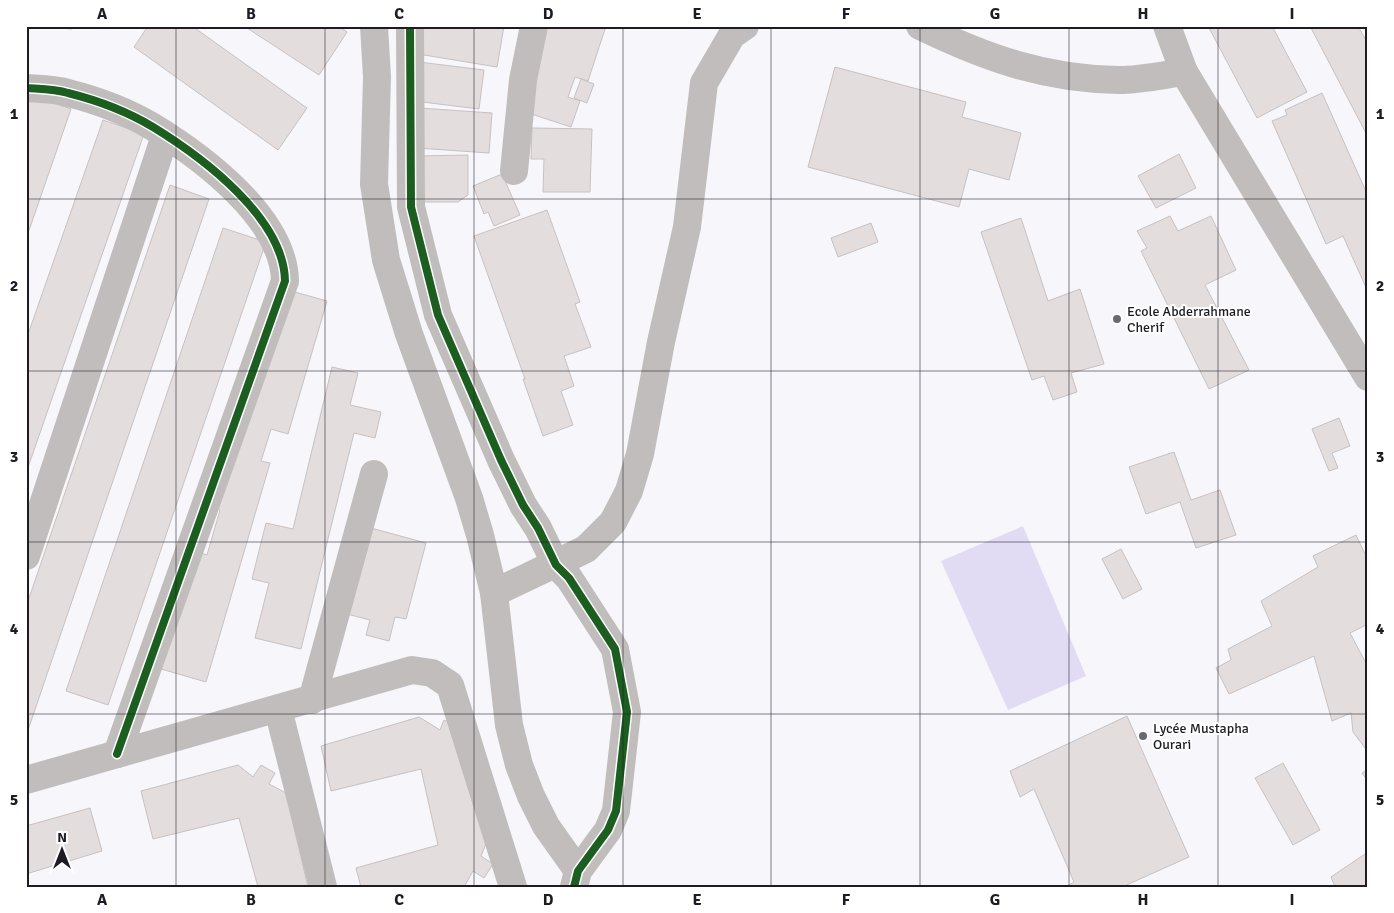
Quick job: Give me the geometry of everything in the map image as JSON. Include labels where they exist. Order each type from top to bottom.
[{"type":"street","points":[[374,26],[377,77],[374,184],[386,260],[409,334],[469,498],[494,593],[509,725],[519,765],[530,796],[546,826],[570,882]]},
{"type":"street","points":[[410,26],[411,207],[438,315],[501,460],[556,565],[569,578],[615,649],[627,712],[616,811],[608,830],[570,882]]},
{"type":"street","points":[[514,171],[523,80],[534,26]]},
{"type":"street","points":[[494,593],[586,549],[613,522],[629,492],[640,454],[661,342],[688,227],[704,83],[732,36],[744,26]]},
{"type":"street","points":[[920,26],[960,45],[1016,66],[1075,77],[1121,80],[1184,72]]},
{"type":"street","points":[[1167,26],[1184,72],[1368,377]]},
{"type":"street","points":[[26,88],[67,92],[110,107],[152,126],[196,156],[232,187],[260,216],[285,265],[285,281],[117,754]]},
{"type":"street","points":[[26,556],[165,136]]},
{"type":"street","points":[[312,700],[374,474]]},
{"type":"street","points":[[26,780],[412,670],[432,673],[450,685],[513,887]]},
{"type":"street","points":[[278,709],[323,887]]},
{"type":"shaded area","points":[[1023,526],[1086,676],[1008,710],[941,561]]},
{"type":"building","points":[[37,26],[72,26],[72,29]]},
{"type":"building","points":[[148,26],[192,26],[307,108],[278,150],[134,47]]},
{"type":"building","points":[[244,26],[338,26],[347,32],[319,75]]},
{"type":"building","points":[[423,26],[504,26],[497,67],[418,54]]},
{"type":"building","points":[[545,26],[606,26],[588,81],[575,77],[568,97],[580,101],[571,127],[522,111]]},
{"type":"building","points":[[1208,26],[1272,26],[1307,92],[1257,118]]},
{"type":"building","points":[[1310,26],[1358,26],[1368,44],[1368,137]]},
{"type":"building","points":[[419,62],[484,70],[479,109],[414,101]]},
{"type":"building","points":[[835,67],[966,102],[962,117],[1021,133],[1009,180],[969,169],[959,207],[808,167]]},
{"type":"building","points":[[581,79],[594,84],[587,103],[574,98]]},
{"type":"building","points":[[1322,93],[1368,196],[1368,292],[1343,236],[1326,244],[1272,121],[1287,115],[1285,110]]},
{"type":"building","points":[[30,95],[71,109],[26,239],[26,105]]},
{"type":"building","points":[[420,108],[492,113],[489,153],[417,148]]},
{"type":"building","points":[[103,120],[144,134],[26,473],[26,340]]},
{"type":"building","points":[[532,128],[592,129],[590,192],[543,192],[544,159],[531,159]]},
{"type":"building","points":[[1179,154],[1196,188],[1156,208],[1138,176]]},
{"type":"building","points":[[468,155],[468,195],[458,202],[415,202],[415,156]]},
{"type":"building","points":[[502,174],[520,215],[494,226],[488,212],[484,214],[473,186]]},
{"type":"building","points":[[170,185],[209,199],[26,736],[26,607]]},
{"type":"building","points":[[547,210],[580,302],[575,304],[591,347],[564,356],[574,386],[561,391],[573,425],[543,436],[523,379],[525,379],[474,236]]},
{"type":"building","points":[[1170,216],[1178,231],[1211,216],[1236,270],[1205,285],[1249,370],[1209,389],[1141,251],[1147,248],[1137,231]]},
{"type":"building","points":[[1021,218],[1048,301],[1080,289],[1104,364],[1071,373],[1077,392],[1053,400],[1044,376],[1032,380],[981,232]]},
{"type":"building","points":[[871,223],[878,242],[838,257],[831,238]]},
{"type":"building","points":[[223,228],[266,242],[108,705],[66,691]]},
{"type":"building","points":[[284,289],[327,301],[288,434],[271,429],[261,461],[270,463],[206,682],[161,669],[195,551],[207,555],[220,510],[207,506]]},
{"type":"building","points":[[332,367],[358,373],[350,405],[381,412],[375,438],[354,433],[301,649],[255,638],[269,583],[252,579],[266,523],[293,529]]},
{"type":"building","points":[[1339,418],[1350,446],[1332,453],[1338,468],[1329,471],[1312,429]]},
{"type":"building","points":[[1174,452],[1191,500],[1220,490],[1236,535],[1196,548],[1180,502],[1146,514],[1129,467]]},
{"type":"building","points":[[371,528],[426,543],[406,619],[395,617],[389,641],[366,635],[370,620],[343,613]]},
{"type":"building","points":[[1356,535],[1368,560],[1368,624],[1350,633],[1368,667],[1368,752],[1353,732],[1351,713],[1332,721],[1314,656],[1229,694],[1216,668],[1231,660],[1228,649],[1272,626],[1261,601],[1318,567],[1313,556]]},
{"type":"building","points":[[1121,549],[1142,589],[1123,599],[1102,559]]},
{"type":"building","points":[[1127,716],[1189,857],[1122,887],[1066,887],[1074,882],[1034,789],[1020,797],[1010,771]]},
{"type":"building","points":[[419,717],[440,730],[444,720],[458,727],[488,839],[481,856],[493,864],[484,878],[473,871],[464,887],[361,887],[356,868],[438,845],[421,769],[331,791],[321,746]]},
{"type":"building","points":[[1283,763],[1320,830],[1293,845],[1255,778]]},
{"type":"building","points":[[238,765],[253,777],[261,765],[275,773],[269,784],[286,793],[308,887],[258,887],[239,818],[153,839],[141,791]]},
{"type":"building","points":[[1368,769],[1368,781],[1362,773]]},
{"type":"building","points":[[90,808],[102,851],[26,874],[26,826]]},
{"type":"building","points":[[1368,852],[1368,887],[1335,887],[1331,877]]},
{"type":"cycle path","points":[[410,26],[411,207],[438,315],[501,460],[523,505],[538,528],[556,565],[569,578],[615,649],[627,712],[616,811],[608,830],[578,871],[574,887]]},
{"type":"cycle path","points":[[26,88],[63,92],[112,107],[153,127],[194,155],[216,172],[256,212],[271,235],[281,258],[285,281],[117,754]]},
{"type":"place","name":"Ecole Abderrahmane Cherif","points":[[1117,319]]},
{"type":"place","name":"Lycée Mustapha Ourari","points":[[1143,736]]}]
